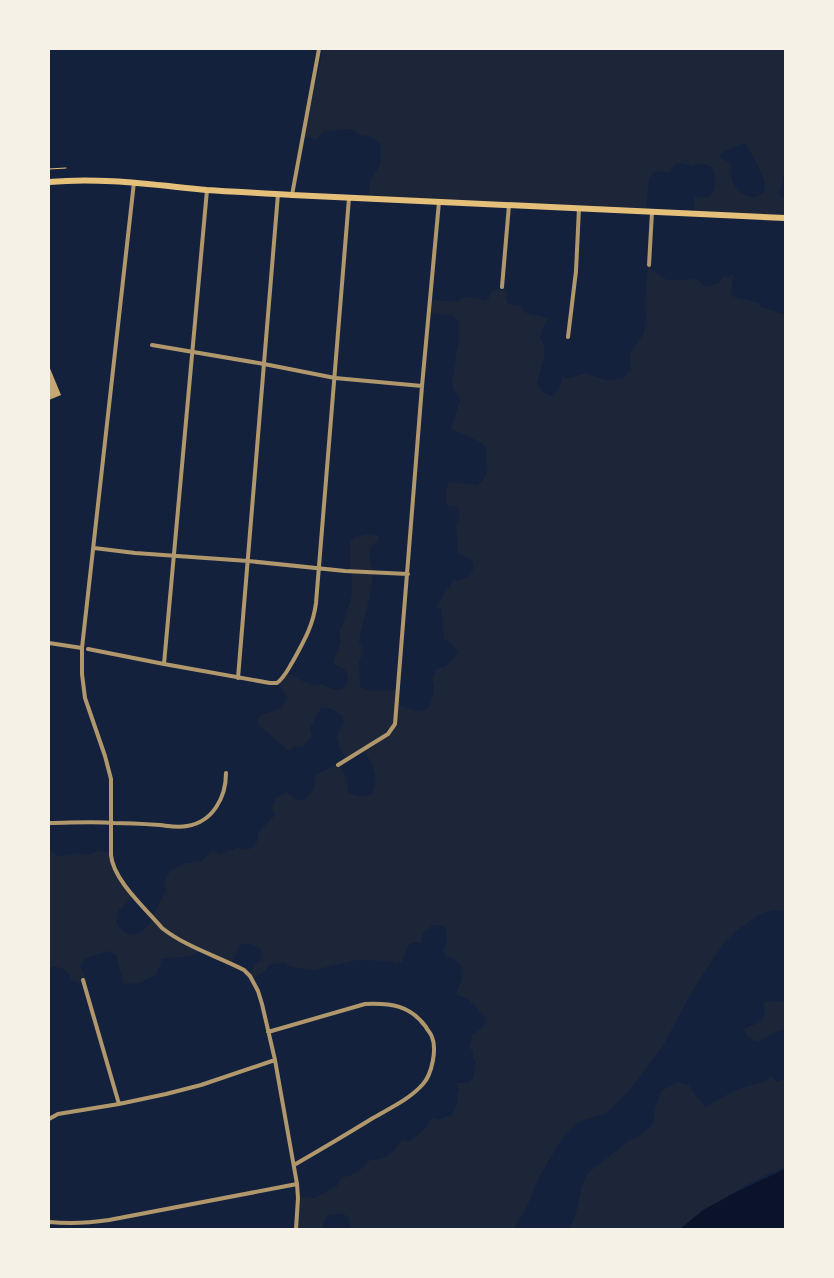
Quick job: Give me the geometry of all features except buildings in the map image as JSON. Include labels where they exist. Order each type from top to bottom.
[{"type":"main road","points":[[49,182],[88,180],[134,182],[208,190],[292,195],[785,218]]},
{"type":"street","points":[[292,195],[319,49]]},
{"type":"street","points":[[134,182],[82,648],[82,674],[85,698],[110,772],[111,861],[121,881],[169,934],[244,970],[250,976],[258,991],[274,1060],[294,1165],[298,1198],[296,1229]]},
{"type":"street","points":[[164,664],[208,190]]},
{"type":"street","points":[[238,678],[278,194]]},
{"type":"street","points":[[88,649],[238,678],[277,683],[284,677],[305,640],[313,620],[316,603],[349,198]]},
{"type":"street","points":[[338,765],[388,734],[394,724],[408,574],[422,386],[440,202]]},
{"type":"street","points":[[502,286],[509,205]]},
{"type":"street","points":[[568,337],[576,271],[580,208]]},
{"type":"street","points":[[649,265],[652,212]]},
{"type":"street","points":[[152,345],[335,378],[422,386]]},
{"type":"street","points":[[94,548],[345,571],[408,574]]},
{"type":"street","points":[[49,643],[82,648]]},
{"type":"street","points":[[49,823],[111,822],[180,827],[194,824],[207,817],[218,806],[224,792],[226,773]]},
{"type":"street","points":[[83,980],[119,1104]]},
{"type":"street","points":[[268,1032],[365,1004],[380,1003],[411,1011],[432,1037],[434,1053],[432,1065],[424,1083],[406,1099],[294,1165]]},
{"type":"street","points":[[49,1119],[58,1114],[166,1094],[274,1060]]},
{"type":"street","points":[[49,1222],[69,1224],[110,1220],[297,1184]]},
{"type":"path","points":[[49,170],[66,168]]},
{"type":"shaded area","points":[[323,49],[785,49],[785,175],[782,176],[783,183],[779,194],[785,198],[784,217],[694,214],[694,197],[708,198],[711,196],[715,186],[713,169],[708,165],[701,164],[695,164],[693,167],[679,163],[674,166],[670,173],[654,172],[649,179],[646,212],[369,198],[370,180],[380,164],[380,144],[372,137],[360,135],[351,129],[324,131],[317,139],[304,137]],"holes":[[[744,143],[764,180],[764,190],[756,197],[747,196],[737,188],[732,180],[731,164],[720,157],[721,153]]]},
{"type":"shaded area","points":[[648,267],[667,280],[696,279],[706,287],[719,283],[723,277],[727,278],[733,274],[731,296],[759,303],[760,306],[785,315],[785,911],[776,910],[762,913],[736,931],[725,942],[691,993],[663,1046],[633,1086],[604,1114],[578,1122],[564,1136],[540,1175],[526,1209],[513,1229],[350,1229],[349,1218],[339,1214],[328,1215],[323,1223],[323,1229],[296,1229],[300,1197],[315,1198],[338,1185],[342,1177],[358,1172],[370,1160],[385,1157],[402,1140],[410,1141],[425,1128],[431,1118],[439,1120],[451,1116],[458,1102],[459,1089],[456,1083],[468,1083],[473,1078],[476,1063],[473,1059],[473,1051],[469,1048],[472,1035],[482,1028],[486,1022],[484,1016],[468,999],[456,994],[462,979],[461,965],[454,959],[446,956],[442,951],[447,943],[447,931],[442,925],[433,925],[423,933],[421,943],[413,942],[408,946],[402,962],[395,964],[390,961],[357,960],[314,970],[291,967],[284,962],[269,965],[266,970],[252,979],[249,975],[255,965],[261,960],[261,950],[250,944],[242,944],[232,964],[199,951],[191,956],[162,959],[157,974],[139,983],[124,984],[116,955],[108,951],[84,959],[80,966],[87,985],[72,981],[63,969],[52,966],[49,969],[49,853],[51,851],[56,855],[62,856],[75,853],[87,855],[99,851],[112,852],[114,865],[133,897],[118,911],[116,922],[128,934],[137,934],[152,921],[166,890],[164,883],[170,871],[185,863],[191,863],[192,861],[200,862],[212,851],[221,854],[234,850],[236,847],[249,849],[255,846],[258,833],[275,815],[272,808],[276,798],[286,792],[297,800],[304,800],[314,789],[315,775],[339,764],[347,779],[348,792],[357,796],[371,795],[376,777],[373,767],[364,750],[346,759],[336,738],[344,723],[342,716],[337,712],[329,708],[321,708],[310,728],[312,736],[303,747],[295,746],[289,751],[259,725],[257,719],[262,715],[281,708],[288,698],[279,685],[288,673],[315,686],[322,684],[335,690],[342,689],[347,683],[347,674],[340,667],[334,665],[335,656],[340,645],[339,632],[352,595],[350,543],[355,537],[371,534],[378,535],[378,541],[372,545],[369,556],[373,575],[359,641],[363,648],[359,662],[360,686],[369,690],[399,691],[400,706],[415,711],[424,711],[430,705],[432,699],[434,684],[432,679],[436,669],[445,667],[458,653],[452,644],[444,639],[441,609],[437,606],[452,581],[463,579],[472,573],[473,563],[470,559],[458,553],[456,525],[460,515],[456,507],[446,505],[446,489],[449,482],[477,485],[483,480],[488,469],[486,459],[487,448],[478,441],[451,429],[460,400],[452,382],[459,340],[458,321],[453,316],[430,313],[432,301],[457,302],[463,297],[486,301],[492,291],[500,290],[508,294],[505,298],[508,304],[521,306],[524,312],[548,319],[542,329],[540,338],[545,353],[537,383],[543,392],[552,396],[560,388],[563,374],[566,379],[586,373],[606,380],[622,379],[631,370],[630,352],[643,335],[646,322],[645,301]]},
{"type":"shaded area","points":[[766,1001],[785,1001],[785,1029],[757,1042],[747,1036],[744,1029],[760,1022],[765,1014],[763,1004]]},
{"type":"shaded area","points":[[771,1077],[778,1082],[785,1079],[785,1167],[733,1193],[710,1209],[688,1229],[655,1229],[652,1227],[650,1229],[569,1229],[575,1217],[582,1186],[588,1173],[629,1141],[645,1132],[654,1122],[655,1109],[661,1091],[678,1082],[689,1086],[705,1107],[732,1092],[765,1081]]},
{"type":"shaded area","points":[[785,1169],[785,1229],[680,1229],[703,1210]]}]
